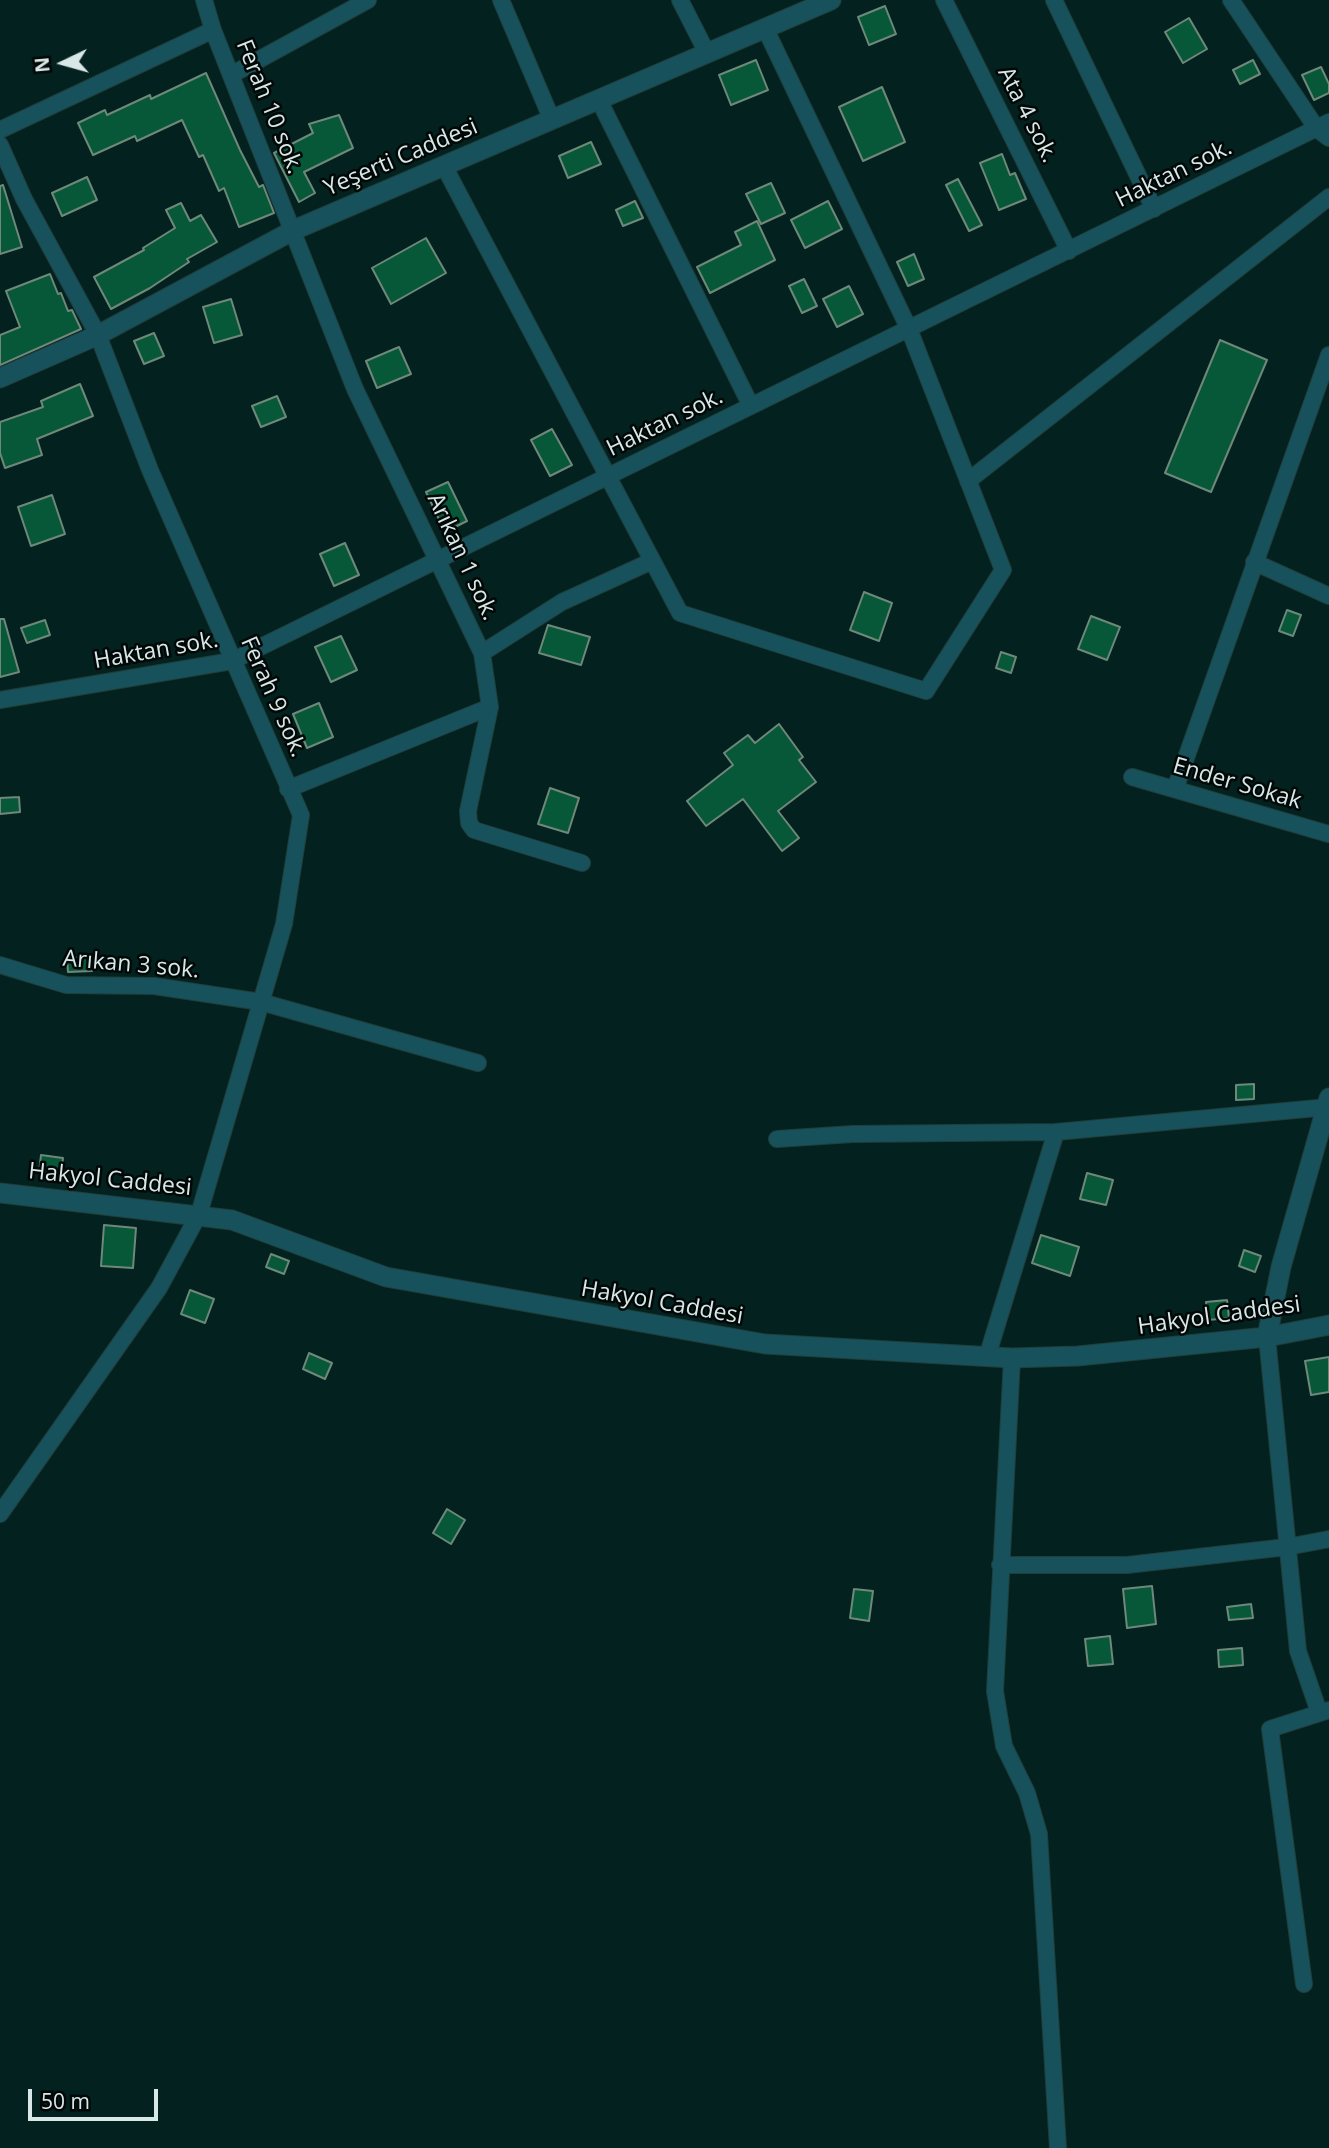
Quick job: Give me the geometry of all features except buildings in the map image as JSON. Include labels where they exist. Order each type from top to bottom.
[{"type":"street","name":"Ferah 10 sok.","points":[[204,0],[213,30],[294,230]]},
{"type":"street","points":[[231,75],[369,0]]},
{"type":"street","points":[[501,0],[552,120]]},
{"type":"street","points":[[680,0],[707,53]]},
{"type":"street","name":"Yeşerti Caddesi","points":[[0,378],[98,335],[294,230],[831,0]]},
{"type":"street","name":"Ata 4 sok.","points":[[944,0],[1069,251]]},
{"type":"street","points":[[1054,0],[1154,209]]},
{"type":"street","points":[[1231,0],[1325,130]]},
{"type":"street","points":[[444,166],[680,613],[926,691],[1003,570],[909,330],[765,28]]},
{"type":"street","points":[[0,130],[213,30]]},
{"type":"street","points":[[599,100],[751,406]]},
{"type":"street","name":"Haktan sok.","points":[[0,700],[232,661],[1154,209],[1325,130]]},
{"type":"street","name":"Ferah 9 sok.","points":[[0,145],[24,199],[98,335],[150,470],[300,815],[284,924],[199,1214],[159,1288],[0,1514]]},
{"type":"street","points":[[968,481],[1329,197]]},
{"type":"street","name":"Arıkan 1 sok.","points":[[294,230],[355,389],[482,653],[490,707]]},
{"type":"street","points":[[1175,789],[1254,562],[1324,391],[1329,355]]},
{"type":"street","points":[[482,653],[562,602],[652,561]]},
{"type":"street","points":[[1254,562],[1329,596]]},
{"type":"street","points":[[288,789],[490,707]]},
{"type":"street","points":[[490,707],[468,811],[469,823],[474,830],[582,863]]},
{"type":"street","name":"Ender Sokak","points":[[1132,776],[1329,834]]},
{"type":"street","name":"Arıkan 3 sok.","points":[[0,965],[66,985],[154,986],[261,1002],[478,1063]]},
{"type":"street","points":[[777,1139],[853,1134],[1056,1132],[1328,1104],[1281,1267],[1267,1336],[1298,1651],[1324,1711],[1270,1729],[1304,1984]]},
{"type":"street","points":[[987,1357],[1056,1132]]},
{"type":"street","name":"Hakyol Caddesi","points":[[0,1193],[233,1220],[360,1269],[431,1288],[765,1344],[1012,1358],[1132,1353],[1267,1336],[1329,1325]]},
{"type":"street","points":[[1012,1358],[999,1565],[995,1691],[1004,1746],[1027,1793],[1039,1835],[1058,2148]]},
{"type":"street","points":[[999,1565],[1127,1565],[1287,1548],[1329,1539]]}]
